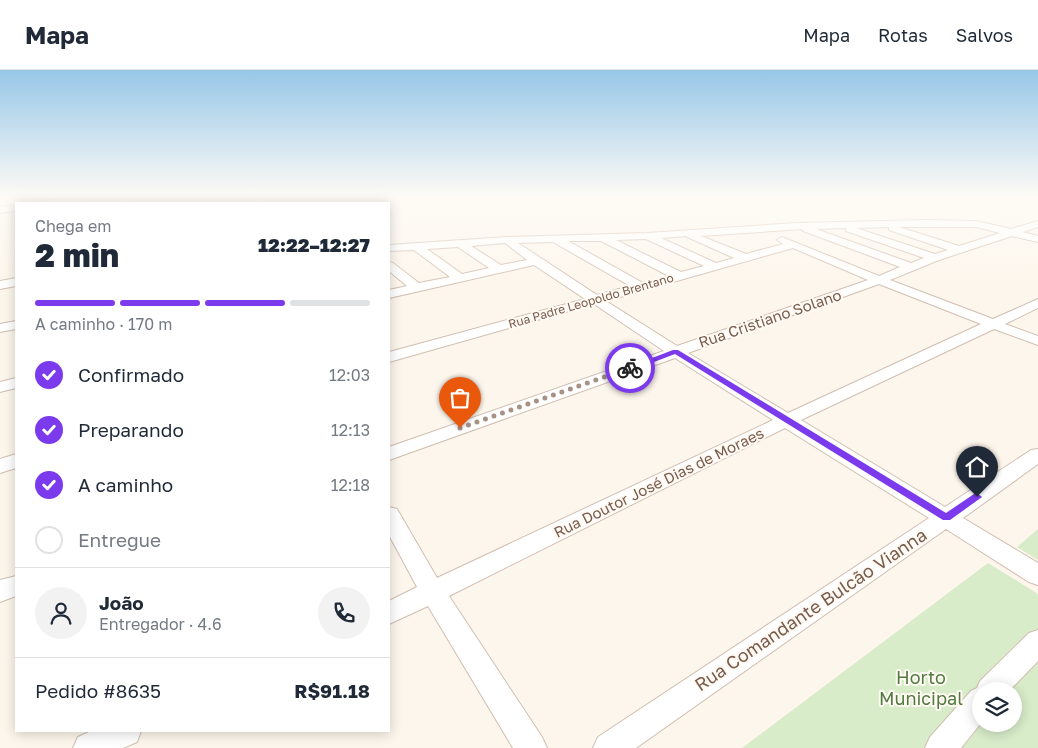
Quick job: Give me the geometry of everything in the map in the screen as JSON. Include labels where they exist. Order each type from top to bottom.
[{"type":"street","points":[[390,248],[507,240],[647,236],[747,230]]},
{"type":"street","points":[[757,230],[878,280],[1038,341]]},
{"type":"street","points":[[808,230],[910,267]]},
{"type":"street","points":[[853,230],[935,258]]},
{"type":"street","points":[[899,230],[959,250]]},
{"type":"street","points":[[945,230],[984,242]]},
{"type":"street","points":[[1002,230],[1038,240]]},
{"type":"street","name":"Rua Cristiano Solano","points":[[390,454],[935,258],[1020,230]]},
{"type":"street","points":[[729,231],[774,250]]},
{"type":"street","points":[[688,234],[745,258]]},
{"type":"street","points":[[647,236],[713,266]]},
{"type":"street","points":[[602,237],[679,276]]},
{"type":"street","points":[[556,239],[641,287]]},
{"type":"street","points":[[507,240],[676,352],[1038,575]]},
{"type":"street","points":[[461,244],[500,269]]},
{"type":"street","name":"Rua Padre Leopoldo Brentano","points":[[390,357],[793,245]]},
{"type":"street","points":[[418,247],[459,278]]},
{"type":"street","points":[[390,294],[536,261]]},
{"type":"street","points":[[390,266],[417,288]]},
{"type":"street","points":[[0,285],[15,282]]},
{"type":"street","name":"Rua Doutor José Dias de Moraes","points":[[390,613],[787,420],[1038,303]]},
{"type":"street","points":[[0,328],[15,325]]},
{"type":"street","points":[[0,387],[15,384]]},
{"type":"street","name":"Rua Comandante Bulcão Vianna","points":[[609,748],[1038,455]]},
{"type":"street","points":[[0,466],[15,461]]},
{"type":"street","points":[[390,517],[433,593],[531,748]]},
{"type":"street","points":[[0,591],[15,586]]},
{"type":"street","points":[[1000,682],[1035,649]]},
{"type":"street","points":[[941,748],[972,712]]},
{"type":"street","points":[[89,748],[124,732]]},
{"type":"green space","points":[[1038,529],[1038,560],[1017,547]]},
{"type":"green space","name":"Horto Municipal","points":[[988,563],[1038,594],[1038,748],[742,748]]},
{"type":"way so far","points":[[460,428],[630,368]]},
{"type":"route","points":[[630,368],[676,352],[947,518],[977,497]]}]
